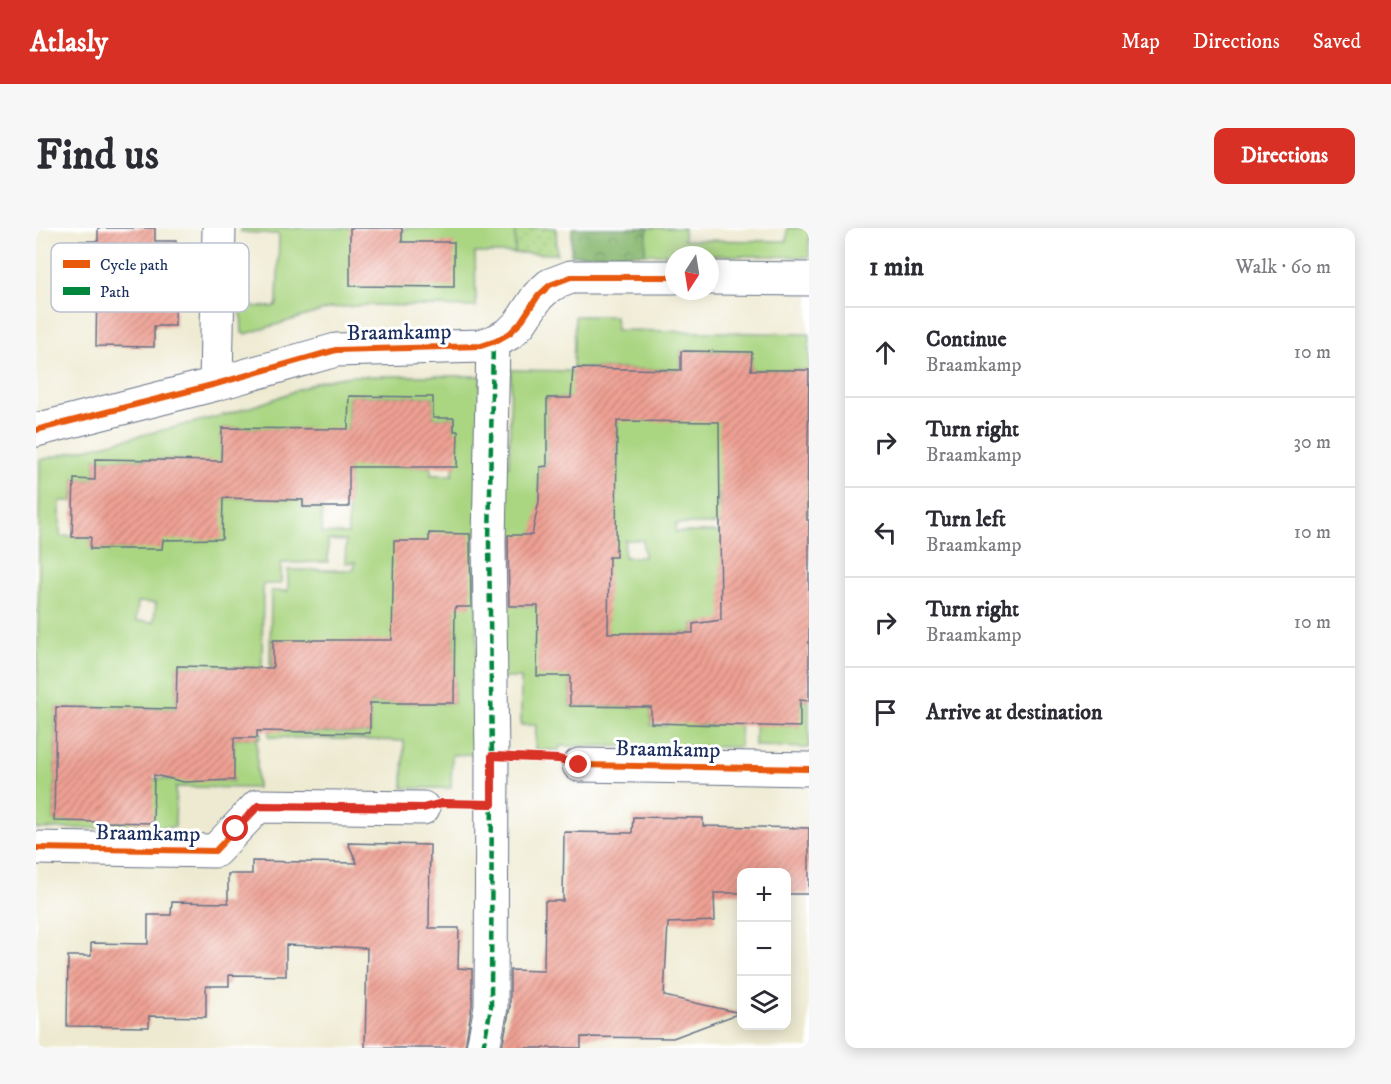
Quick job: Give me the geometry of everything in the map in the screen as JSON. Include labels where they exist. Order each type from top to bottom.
[{"type":"street","points":[[219,228],[219,243]]},
{"type":"street","name":"Braamkamp","points":[[36,430],[216,384],[336,350],[481,346],[510,333],[520,323],[538,296],[550,285],[571,277],[665,277]]},
{"type":"street","points":[[719,278],[809,279]]},
{"type":"street","points":[[216,384],[217,312]]},
{"type":"street","points":[[483,1048],[491,1007],[492,795],[489,542],[493,342]]},
{"type":"street","name":"Braamkamp","points":[[579,765],[809,769]]},
{"type":"street","name":"Braamkamp","points":[[36,848],[215,851],[258,806],[423,808]]},
{"type":"green space","points":[[242,228],[350,228],[402,242],[402,228],[515,228],[515,253],[475,253],[476,307],[369,305],[331,308],[246,334],[242,333],[241,312],[249,312],[249,306],[274,307],[277,304],[279,236],[241,232]]},
{"type":"green space","points":[[515,228],[556,228],[557,254],[515,253]]},
{"type":"green space","points":[[572,228],[648,228],[645,254],[571,255]]},
{"type":"green space","points":[[648,228],[684,228],[684,240],[787,241],[787,228],[809,228],[809,257],[719,255],[719,246],[665,246],[665,254],[645,254]]},
{"type":"green space","points":[[575,316],[615,316],[616,330],[809,334],[809,370],[751,370],[751,352],[681,351],[681,370],[573,368]]},
{"type":"green space","points":[[511,370],[573,371],[573,398],[547,398],[547,466],[540,467],[539,535],[516,606],[538,606],[570,676],[570,706],[651,707],[651,725],[666,726],[666,699],[696,699],[696,725],[711,726],[711,699],[741,700],[740,747],[560,746],[559,750],[535,750],[536,725],[521,725],[521,678],[499,678],[501,466],[509,466]]},
{"type":"green space","points":[[351,376],[481,376],[475,754],[452,755],[451,788],[403,788],[404,741],[269,737],[271,591],[288,591],[288,570],[354,570],[355,562],[345,563],[346,541],[328,540],[328,562],[281,563],[281,584],[263,584],[261,737],[257,739],[257,788],[176,787],[175,827],[36,829],[40,460],[228,414],[320,381]],"holes":[[[349,396],[433,397],[433,418],[454,418],[453,475],[431,475],[431,467],[349,466],[348,534],[322,533],[322,507],[303,507],[303,499],[223,498],[132,530],[131,549],[91,549],[91,537],[60,536],[60,501],[73,501],[74,479],[95,480],[95,459],[180,460],[221,481],[222,428],[306,429],[347,450]],[[455,541],[454,703],[370,703],[370,733],[295,732],[295,702],[272,701],[273,640],[412,642]],[[138,602],[156,603],[154,622],[136,621]],[[177,666],[258,668],[257,738],[234,738],[233,781],[154,779],[73,821],[54,821],[56,707],[176,709]]]},
{"type":"green space","points":[[617,413],[749,422],[809,436],[809,514],[735,513],[735,524],[676,524],[675,532],[721,532],[809,613],[693,624],[693,633],[652,633],[652,662],[608,662],[587,538],[617,469]],"holes":[[[719,492],[748,492],[748,508],[719,508]],[[625,540],[643,540],[644,557],[624,557]]]},
{"type":"green space","points":[[756,700],[785,726],[799,727],[800,701],[809,701],[809,748],[755,746]]},
{"type":"building","points":[[98,228],[155,228],[155,241],[176,241],[176,243],[80,243],[80,241],[98,241]]},
{"type":"building","points":[[350,228],[402,228],[402,242],[454,242],[454,287],[350,286]]},
{"type":"building","points":[[97,312],[175,312],[175,326],[154,326],[154,347],[96,346]]},
{"type":"building","points":[[681,351],[752,352],[751,370],[809,370],[807,520],[809,520],[809,701],[800,700],[800,727],[651,723],[651,707],[570,706],[570,676],[537,676],[538,606],[509,606],[508,535],[532,535],[539,501],[540,467],[547,466],[547,398],[571,398],[573,368],[681,370]],"holes":[[[617,421],[719,422],[721,620],[693,624],[693,633],[608,633],[609,557],[616,557]]]},
{"type":"building","points":[[349,396],[433,397],[433,418],[454,418],[454,431],[458,431],[457,467],[349,467],[349,507],[303,507],[303,500],[223,498],[222,539],[163,540],[162,549],[90,549],[91,537],[72,537],[74,479],[95,480],[95,459],[221,461],[222,428],[348,429]]},
{"type":"building","points":[[429,533],[470,534],[471,607],[455,607],[454,703],[370,703],[370,733],[257,731],[257,738],[234,738],[234,780],[184,782],[154,775],[153,823],[54,821],[56,707],[176,709],[177,666],[273,668],[273,640],[392,640],[394,541],[429,541]]},
{"type":"building","points":[[633,817],[703,818],[703,826],[809,828],[809,894],[791,894],[791,868],[737,868],[737,893],[714,893],[715,921],[668,923],[664,996],[737,1014],[673,1038],[581,1037],[581,1048],[502,1048],[510,1007],[510,970],[544,971],[545,901],[563,901],[564,832],[632,833]]},
{"type":"building","points":[[348,843],[430,845],[429,928],[459,928],[458,968],[472,969],[472,1005],[465,1048],[365,1048],[367,948],[286,945],[286,976],[229,975],[229,986],[206,986],[206,1017],[149,1016],[149,1027],[67,1026],[68,956],[91,956],[91,943],[148,944],[148,915],[171,915],[172,902],[228,903],[228,874],[252,874],[252,861],[357,863]]},
{"type":"marked path","points":[[483,1048],[491,1007],[492,756],[489,542],[493,342]]},
{"type":"cycle path","points":[[36,430],[216,384],[336,350],[481,346],[510,333],[520,323],[538,296],[550,285],[571,277],[665,277]]},
{"type":"cycle path","points":[[492,756],[559,759],[579,765],[809,769]]},
{"type":"cycle path","points":[[36,848],[215,851],[258,806],[423,808],[442,803],[492,804]]},
{"type":"route","points":[[236,829],[258,806],[423,808],[442,803],[492,804],[492,756],[559,759],[579,765]]}]
